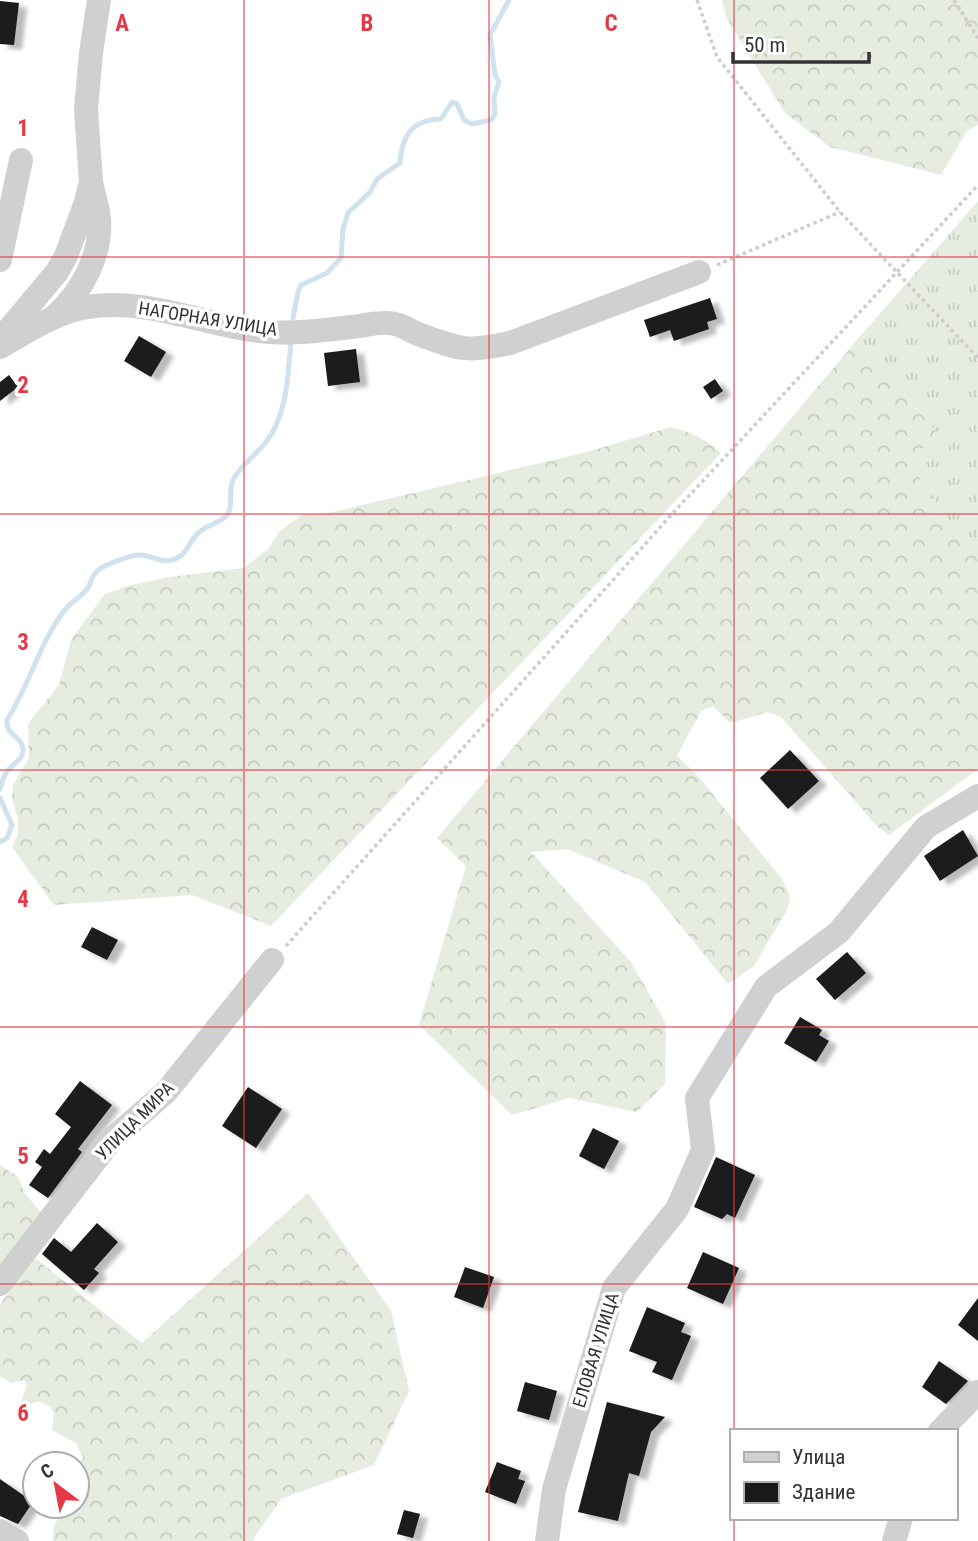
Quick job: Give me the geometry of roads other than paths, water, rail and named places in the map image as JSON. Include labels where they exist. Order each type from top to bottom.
[{"type":"street","points":[[50,320],[66,306],[80,287],[95,253],[99,218],[92,182],[86,109],[99,0]]},
{"type":"street","points":[[0,260],[21,160]]},
{"type":"street","points":[[0,340],[57,272],[80,222],[92,182]]},
{"type":"street","name":"НАГОРНАЯ УЛИЦА","points":[[0,347],[50,320],[80,309],[108,305],[135,306],[270,332],[389,323],[465,350],[485,349],[510,343],[699,272]]},
{"type":"street","name":"ЕЛОВАЯ УЛИЦА","points":[[547,1541],[554,1489],[614,1288],[677,1209],[703,1150],[697,1098],[766,987],[839,932],[926,827],[978,796]]},
{"type":"street","name":"УЛИЦА МИРА","points":[[0,1284],[112,1139],[166,1092],[272,960]]},
{"type":"street","points":[[942,1429],[978,1392]]},
{"type":"street","points":[[894,1541],[900,1520]]},
{"type":"street","points":[[0,1531],[17,1541]]},
{"type":"waterway","points":[[293,318],[301,285],[327,273],[341,258],[343,229],[348,213],[370,192],[377,179],[400,163],[403,144],[410,131],[423,122],[441,119],[452,102],[457,104],[464,120],[472,124],[491,120],[495,114],[494,97],[499,82],[495,75],[490,35],[509,0]]},
{"type":"waterway","points":[[0,789],[8,770],[23,753],[22,745],[9,729],[7,720],[55,624],[66,608],[87,589],[100,569],[137,555],[164,561],[177,558],[201,531],[228,514],[234,478],[266,442],[279,419],[286,393],[291,340]]},
{"type":"waterway","points":[[0,798],[12,825],[7,838],[0,842]]}]
